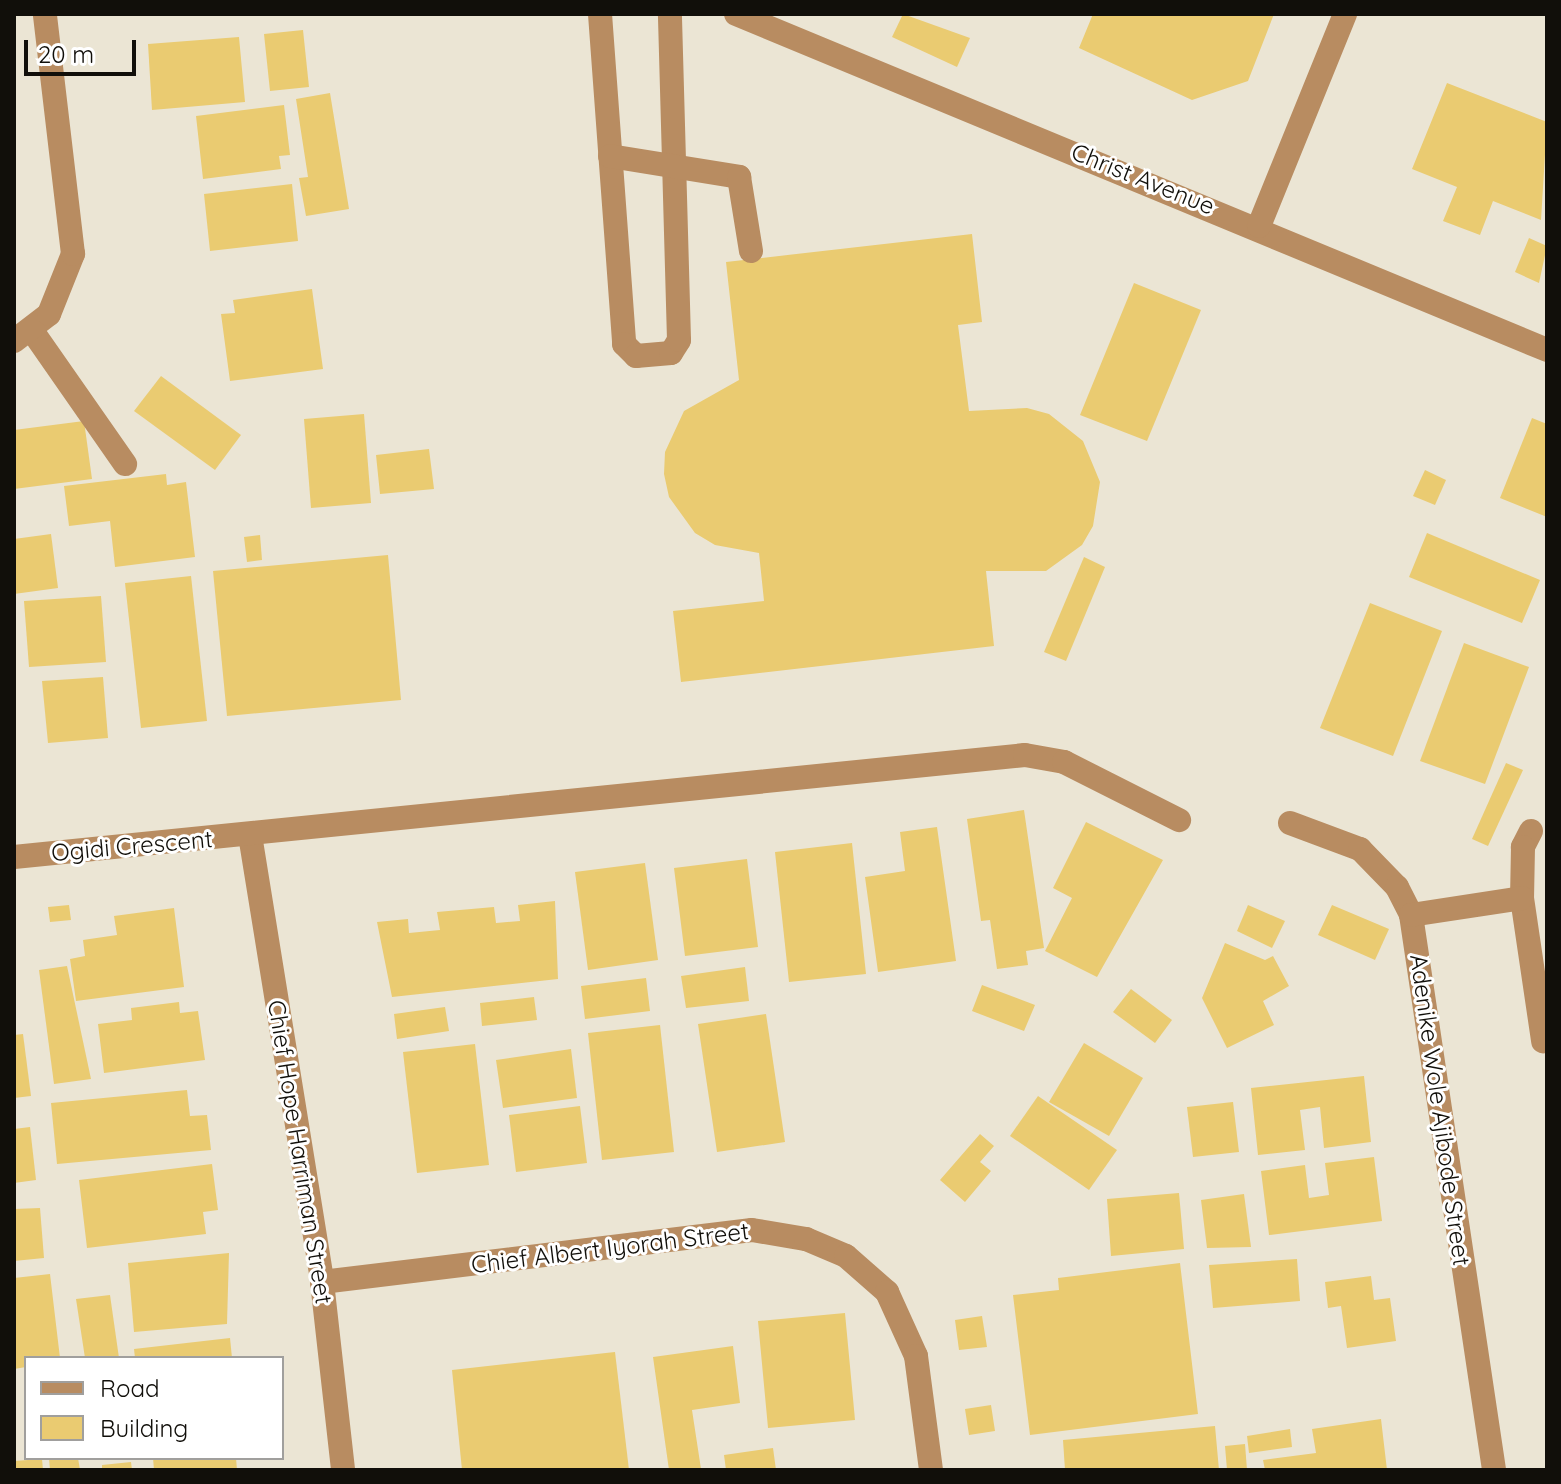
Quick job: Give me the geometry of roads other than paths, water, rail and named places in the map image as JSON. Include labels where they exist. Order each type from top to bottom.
[{"type":"street","points":[[45,14],[73,254],[49,314],[23,336],[125,464]]},
{"type":"street","points":[[600,14],[624,344],[636,356],[678,348],[670,14]]},
{"type":"street","name":"Christ Avenue","points":[[736,14],[769,20],[1547,350]]},
{"type":"street","points":[[1259,226],[1345,14]]},
{"type":"street","points":[[610,156],[739,177],[751,251]]},
{"type":"street","name":"Ogidi Crescent","points":[[14,857],[1025,755],[1064,762],[1179,820]]},
{"type":"street","name":"Adenike Wole Ajibode Street","points":[[1290,823],[1360,849],[1397,887],[1411,915],[1494,1470]]},
{"type":"street","points":[[1531,831],[1523,847],[1522,898],[1543,1041]]},
{"type":"street","name":"Chief Hope Harriman Street","points":[[250,835],[322,1282],[343,1470]]},
{"type":"street","points":[[1411,915],[1522,898]]},
{"type":"street","name":"Chief Albert Iyorah Street","points":[[322,1282],[752,1230],[806,1239],[846,1256],[887,1292],[916,1356],[931,1470]]}]
